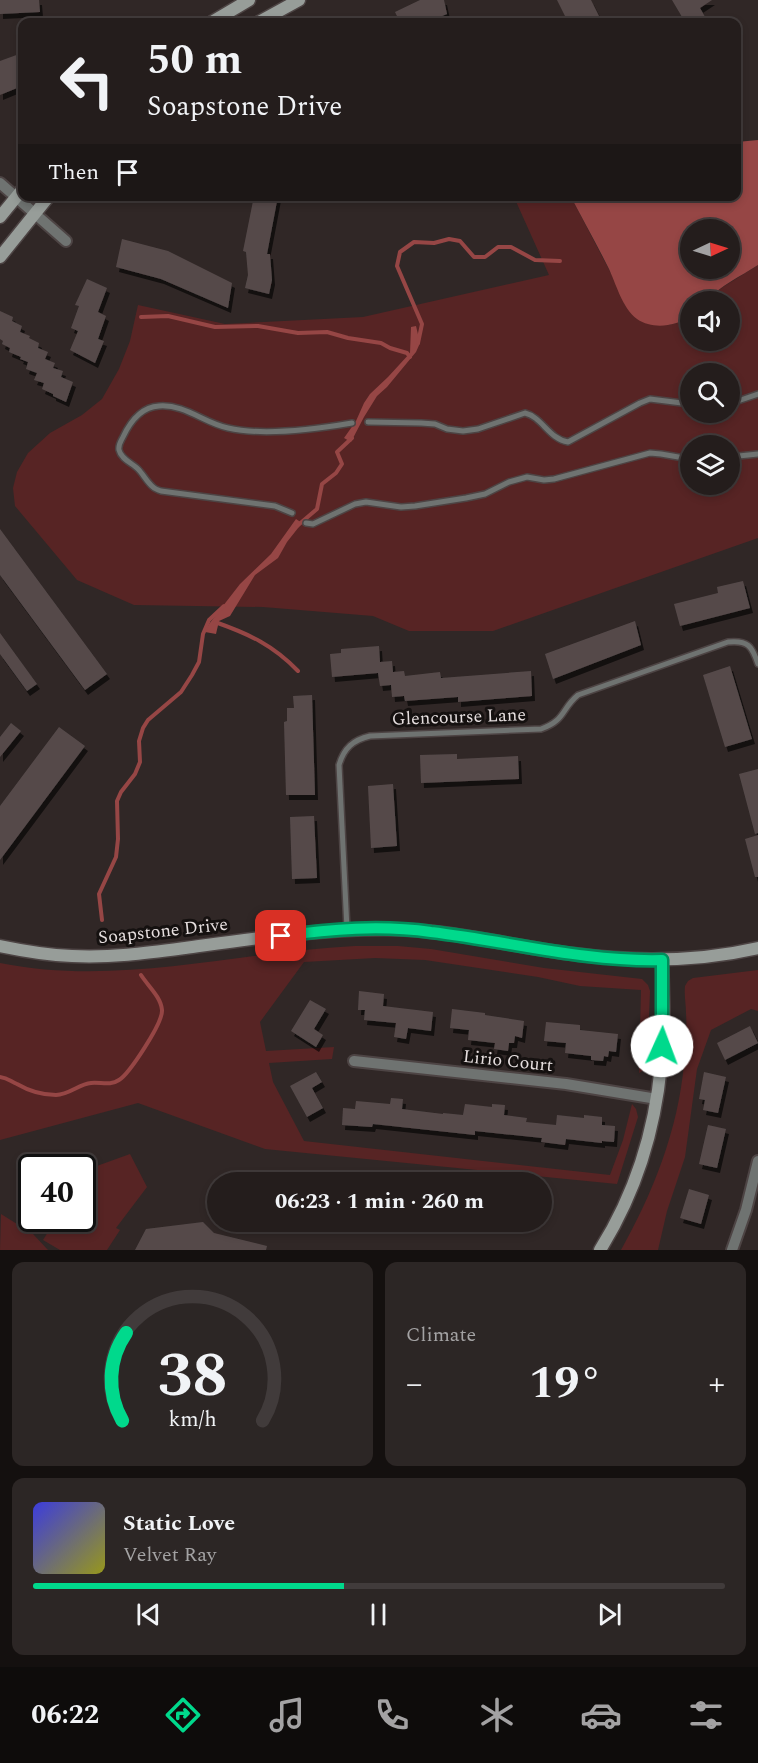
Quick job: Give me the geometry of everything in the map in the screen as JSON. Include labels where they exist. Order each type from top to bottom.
[{"type":"street","points":[[219,18],[249,0]]},
{"type":"street","points":[[266,18],[299,0]]},
{"type":"street","points":[[0,183],[18,192]]},
{"type":"street","points":[[0,217],[18,195]]},
{"type":"street","points":[[26,201],[35,213],[66,241]]},
{"type":"street","points":[[0,257],[45,201]]},
{"type":"street","name":"Soapstone Drive","points":[[0,946],[61,956],[110,956],[347,929],[387,928],[429,931],[582,955],[623,959],[662,960],[715,956],[758,948]]},
{"type":"street","points":[[600,1250],[624,1206],[637,1173],[648,1140],[657,1099],[663,1027],[662,960]]},
{"type":"street","name":"Lirio Court","points":[[354,1061],[566,1084],[657,1099]]},
{"type":"street","points":[[732,1250],[746,1210],[758,1161]]},
{"type":"lane","points":[[740,400],[758,394]]},
{"type":"lane","points":[[368,422],[435,424],[447,429],[463,431],[478,429],[525,413],[536,418],[561,440],[568,442],[650,399],[680,403]]},
{"type":"lane","points":[[292,513],[275,506],[161,491],[153,487],[119,452],[119,445],[126,429],[145,409],[156,406],[183,409],[228,428],[252,431],[320,428],[352,423]]},
{"type":"lane","points":[[306,523],[313,524],[355,504],[366,502],[401,507],[466,498],[485,494],[509,482],[527,477],[554,479],[650,453],[680,457]]},
{"type":"lane","points":[[740,456],[758,454]]},
{"type":"lane","name":"Glencourse Lane","points":[[347,929],[339,765],[346,748],[360,738],[370,735],[541,729],[558,721],[571,701],[578,695],[728,642],[744,642],[750,646],[758,664]]},
{"type":"shaded area","points":[[758,140],[758,265],[740,276],[740,219],[680,219],[680,279],[736,279],[718,291],[680,291],[680,321],[664,326],[650,325],[637,319],[623,302],[608,267],[573,201],[741,201],[741,142]]},
{"type":"shaded area","points":[[516,201],[573,201],[625,305],[669,325],[680,322],[680,351],[740,351],[740,291],[717,291],[735,279],[740,279],[740,276],[758,265],[758,538],[493,631],[409,631],[373,616],[263,607],[134,605],[77,580],[15,506],[13,488],[17,472],[28,453],[50,433],[82,415],[102,399],[119,369],[130,341],[138,305],[225,324],[363,317],[549,275]]},
{"type":"shaded area","points":[[416,326],[420,343],[416,352],[377,396],[351,442],[344,438],[370,394],[410,353],[411,327]]},
{"type":"shaded area","points":[[296,519],[302,523],[278,558],[255,575],[230,616],[219,621],[216,634],[205,632],[240,584],[271,554]]},
{"type":"shaded area","points":[[398,946],[431,949],[544,968],[642,979],[650,991],[647,1063],[644,1070],[639,1073],[641,990],[580,986],[538,977],[425,960],[375,958],[304,962],[260,1022],[266,1051],[334,1047],[332,1059],[269,1063],[273,1082],[304,1141],[610,1175],[623,1140],[632,1104],[638,1117],[617,1184],[552,1178],[552,1172],[496,1172],[265,1149],[138,1103],[0,1140],[0,963],[45,969],[133,970],[310,949]]},
{"type":"shaded area","points":[[758,970],[758,1011],[751,1009],[711,1030],[697,1069],[685,1157],[667,1211],[658,1250],[621,1250],[653,1184],[676,1113],[686,1045],[685,986],[693,978]]},
{"type":"shaded area","points":[[130,1154],[147,1187],[116,1228],[120,1230],[107,1250],[60,1250],[43,1240],[48,1232],[96,1232],[96,1166]]},
{"type":"shaded area","points":[[1,1214],[18,1225],[18,1232],[30,1232],[48,1250],[0,1250]]},
{"type":"building","points":[[0,0],[39,0],[40,12],[0,14]]},
{"type":"building","points":[[420,0],[444,0],[447,14],[438,18],[398,18],[395,12]]},
{"type":"building","points":[[557,0],[591,0],[600,18],[566,18]]},
{"type":"building","points":[[672,0],[712,0],[700,8],[706,18],[683,18]]},
{"type":"building","points":[[18,54],[18,88],[0,95],[0,61]]},
{"type":"building","points":[[253,201],[277,201],[267,254],[270,254],[272,280],[269,294],[245,288],[248,275],[246,252],[243,251]]},
{"type":"building","points":[[122,239],[168,251],[232,283],[228,308],[161,279],[116,267]]},
{"type":"building","points":[[87,279],[107,288],[98,312],[106,316],[98,339],[104,341],[95,363],[70,350],[78,331],[71,328],[79,306],[75,305]]},
{"type":"building","points":[[0,311],[13,317],[12,321],[22,326],[20,332],[39,343],[38,348],[48,352],[45,359],[55,363],[53,368],[63,371],[61,377],[73,382],[66,402],[42,389],[44,383],[34,380],[37,373],[26,369],[28,362],[9,352],[10,348],[2,344]]},
{"type":"building","points":[[0,529],[107,674],[85,690],[0,575]]},
{"type":"building","points":[[743,581],[750,608],[680,626],[674,604],[718,593],[717,587]]},
{"type":"building","points":[[635,621],[641,645],[553,679],[545,654]]},
{"type":"building","points":[[0,633],[37,684],[27,691],[0,654]]},
{"type":"building","points":[[379,646],[380,662],[392,661],[393,672],[404,671],[405,676],[440,672],[441,678],[531,671],[532,696],[458,702],[458,697],[405,701],[404,696],[392,697],[391,685],[380,686],[378,673],[332,677],[330,654],[341,653],[341,649]]},
{"type":"building","points":[[730,666],[752,739],[725,747],[703,675]]},
{"type":"building","points":[[312,695],[315,795],[286,795],[284,722],[287,721],[287,708],[294,708],[293,696]]},
{"type":"building","points":[[11,723],[21,731],[0,757],[0,737]]},
{"type":"building","points":[[59,727],[85,746],[0,860],[0,806]]},
{"type":"building","points":[[457,754],[457,759],[518,756],[519,779],[421,783],[420,755]]},
{"type":"building","points":[[758,769],[758,833],[755,834],[739,774]]},
{"type":"building","points":[[393,784],[397,846],[371,848],[368,786]]},
{"type":"building","points":[[314,816],[317,878],[292,879],[290,817]]},
{"type":"building","points":[[758,835],[758,877],[755,877],[745,839]]},
{"type":"building","points":[[359,991],[384,994],[383,1006],[433,1012],[431,1031],[408,1028],[406,1039],[394,1037],[396,1023],[364,1020],[365,1010],[358,1010]]},
{"type":"building","points":[[310,1000],[326,1009],[314,1029],[323,1035],[316,1047],[291,1031]]},
{"type":"building","points":[[452,1009],[524,1021],[522,1038],[515,1036],[514,1043],[509,1043],[508,1051],[494,1049],[495,1043],[468,1040],[469,1030],[450,1028]]},
{"type":"building","points":[[546,1022],[580,1025],[580,1030],[618,1034],[616,1052],[609,1051],[608,1057],[604,1056],[603,1061],[591,1060],[591,1056],[565,1053],[566,1043],[544,1041]]},
{"type":"building","points":[[750,1026],[758,1043],[725,1060],[717,1043]]},
{"type":"building","points":[[316,1072],[322,1082],[312,1088],[323,1108],[307,1117],[290,1086]]},
{"type":"building","points":[[704,1072],[726,1077],[718,1113],[703,1110],[705,1100],[699,1099]]},
{"type":"building","points":[[391,1098],[403,1099],[402,1109],[443,1114],[463,1115],[465,1104],[492,1107],[492,1104],[505,1105],[504,1115],[527,1118],[526,1122],[556,1125],[557,1115],[602,1117],[602,1125],[615,1126],[614,1142],[566,1139],[565,1145],[541,1142],[542,1138],[475,1131],[475,1135],[373,1124],[372,1127],[342,1125],[343,1108],[355,1109],[356,1101],[390,1104]]},
{"type":"building","points":[[708,1125],[726,1129],[717,1168],[699,1164]]},
{"type":"building","points":[[689,1189],[709,1195],[701,1224],[680,1218]]},
{"type":"building","points":[[203,1222],[207,1226],[207,1232],[267,1246],[266,1250],[135,1250],[146,1229]]},
{"type":"waterway","points":[[418,343],[422,324],[397,266],[400,252],[414,242],[434,243],[449,239],[460,241],[474,257],[485,257],[498,247],[511,247],[535,260],[560,261]]},
{"type":"waterway","points":[[141,317],[168,316],[215,327],[258,326],[298,333],[327,332],[381,343],[407,353],[410,357]]},
{"type":"waterway","points":[[297,526],[317,509],[322,484],[336,473],[342,464],[337,452],[352,438]]},
{"type":"waterway","points":[[102,920],[99,894],[116,857],[117,801],[140,762],[139,741],[143,728],[148,720],[181,692],[199,662],[203,634],[209,620],[224,606]]},
{"type":"waterway","points":[[215,622],[260,641],[298,671]]},
{"type":"waterway","points":[[0,1077],[31,1091],[56,1095],[87,1084],[119,1080],[145,1048],[161,1016],[161,1005],[141,975]]},
{"type":"route","points":[[281,936],[347,929],[387,928],[429,931],[604,958],[662,960],[662,1046]]}]
